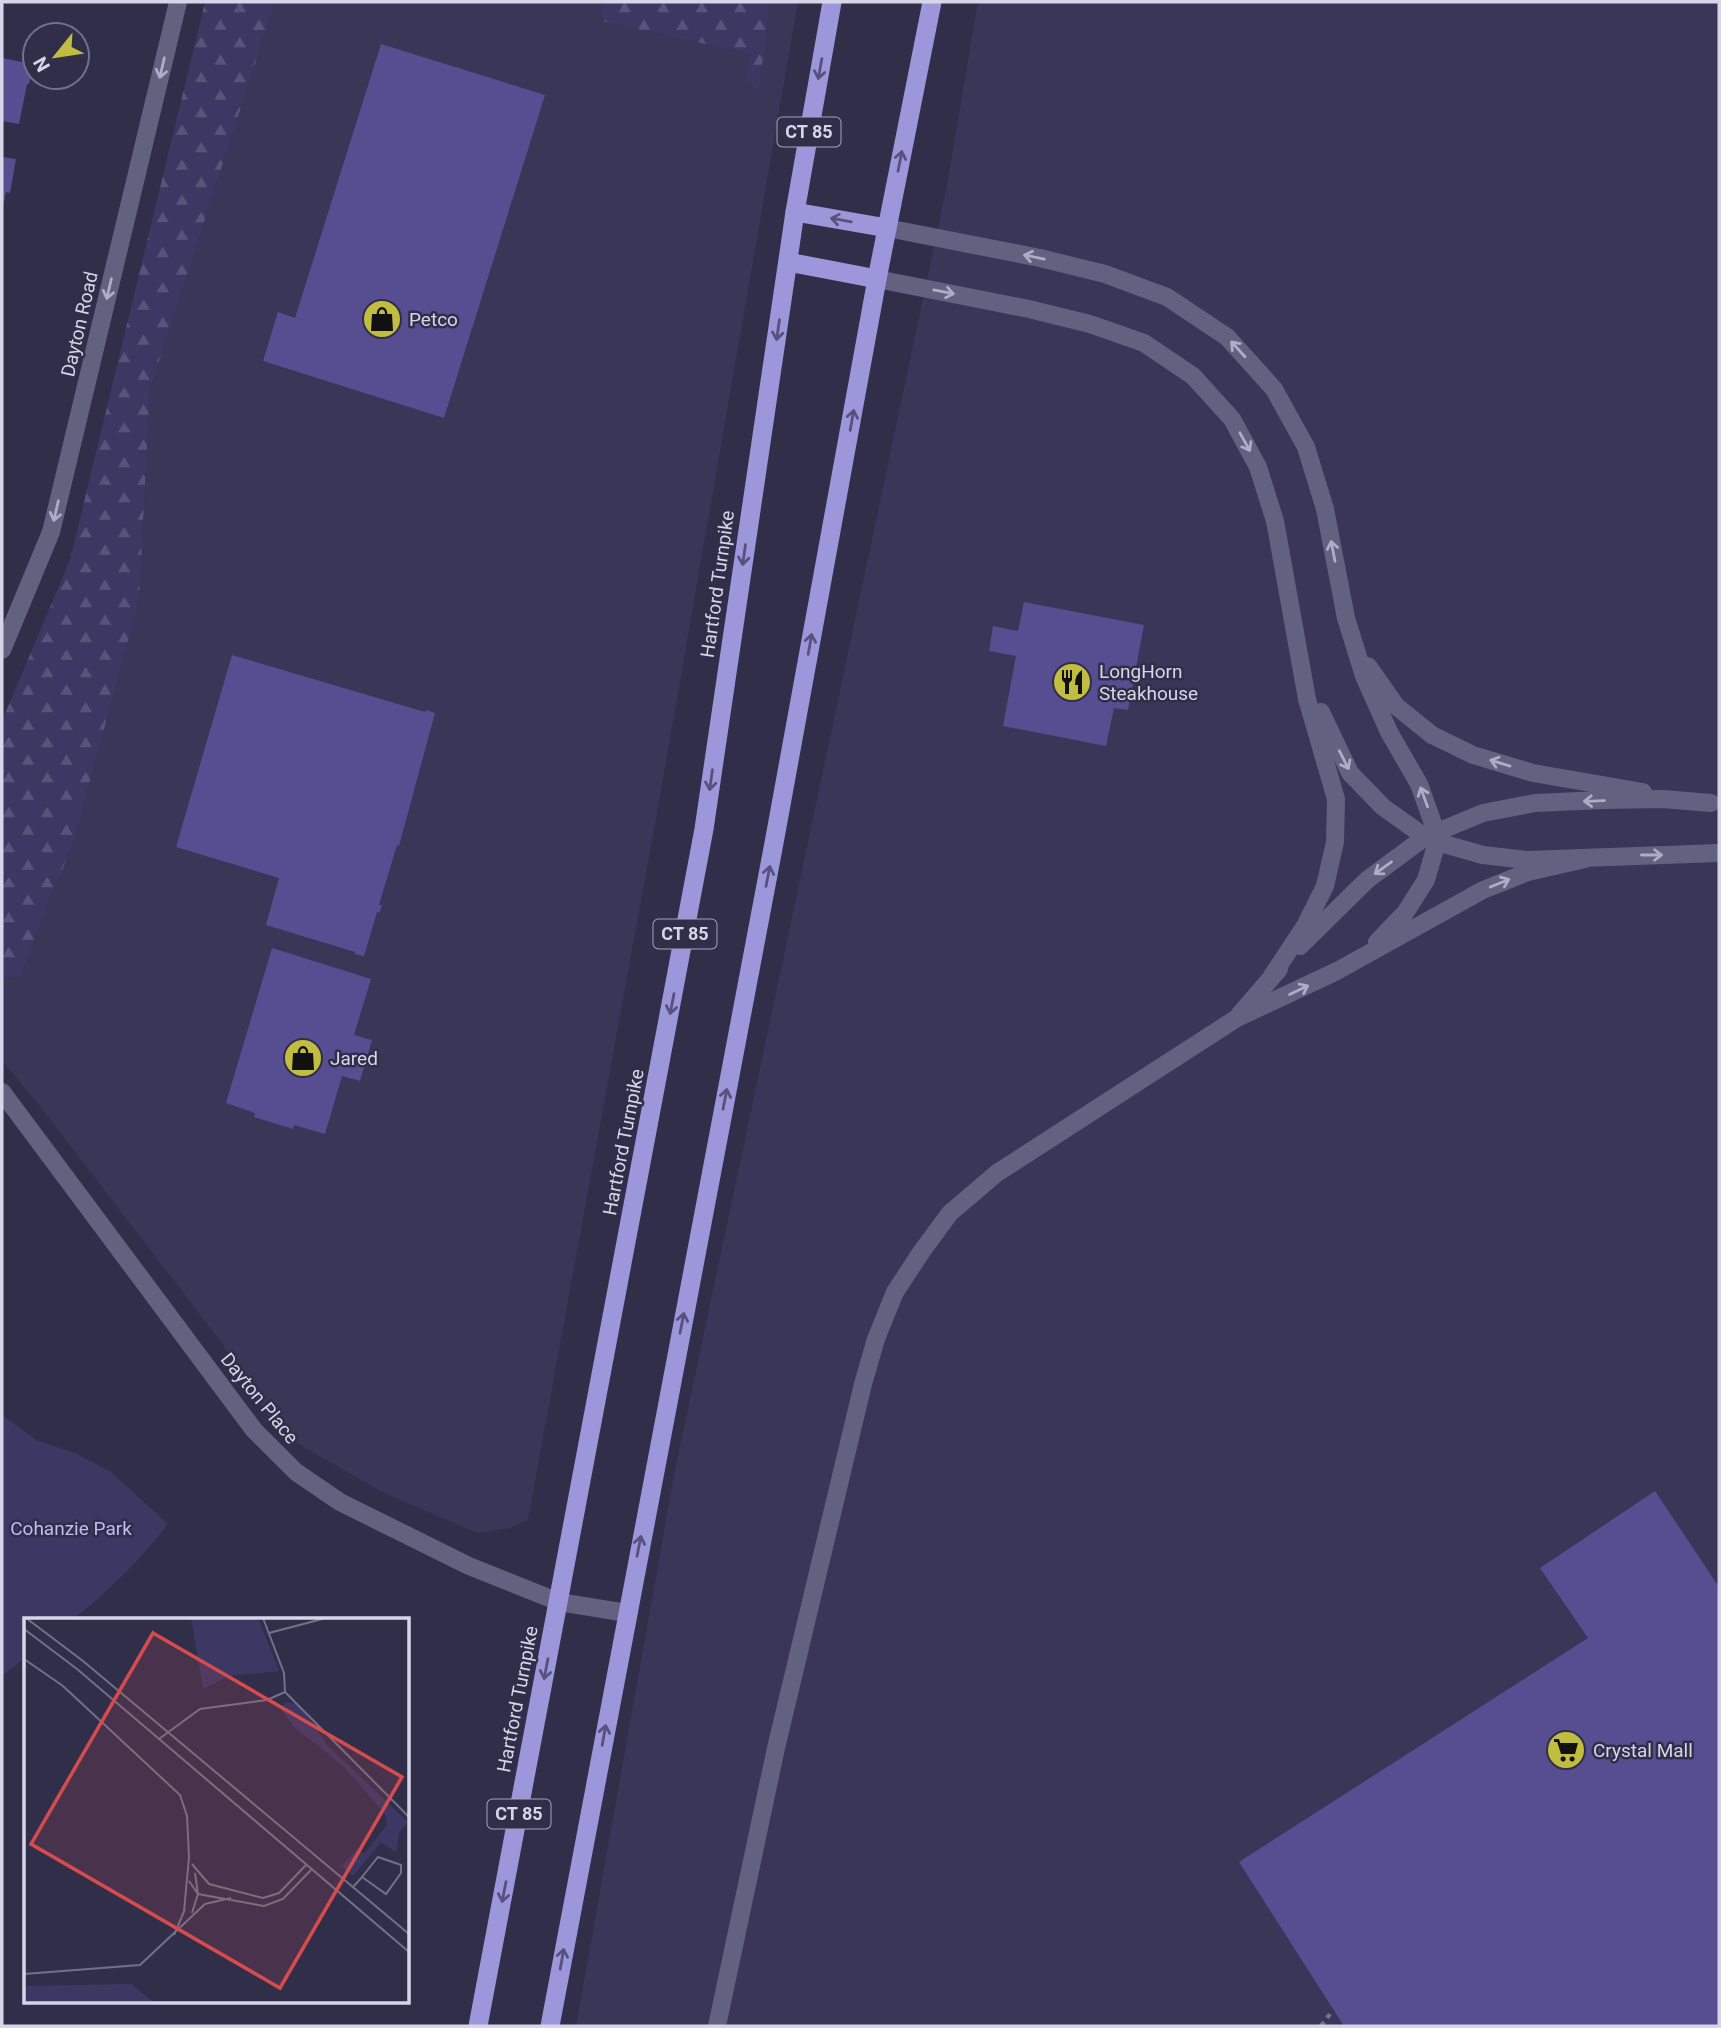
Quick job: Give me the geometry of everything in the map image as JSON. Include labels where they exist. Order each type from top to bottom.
[{"type":"highway","name":"Hartford Turnpike","points":[[478,2026],[704,829],[795,212],[832,2]]},
{"type":"highway","points":[[550,2026],[774,843],[877,279],[932,2]]},
{"type":"highway","points":[[795,212],[887,228]]},
{"type":"highway","points":[[788,262],[877,279]]},
{"type":"street","name":"Dayton Road","points":[[2,650],[51,532],[177,2]]},
{"type":"street","points":[[887,228],[1040,258],[1105,274],[1167,297],[1227,337],[1274,389],[1306,447],[1325,509],[1346,618],[1364,676],[1389,732],[1419,784],[1433,837],[1426,880],[1405,913],[1376,944],[1337,971]]},
{"type":"street","points":[[877,279],[1029,309],[1090,324],[1144,343],[1193,376],[1232,419],[1258,467],[1275,521],[1307,699],[1336,799],[1335,842],[1325,886],[1304,926],[1272,976]]},
{"type":"street","points":[[1346,618],[1367,665],[1396,706],[1432,735],[1473,755],[1533,773],[1715,804]]},
{"type":"street","points":[[1294,629],[1306,676],[1327,727],[1350,772],[1383,807],[1433,837],[1483,855],[1527,860],[1719,853]]},
{"type":"street","points":[[1237,1018],[1303,943],[1367,880],[1433,837],[1483,813],[1535,803],[1663,799],[1715,804]]},
{"type":"street","points":[[717,2026],[776,1748],[863,1384],[876,1339],[895,1292],[950,1213],[997,1173],[1237,1018],[1337,971],[1483,890],[1528,872],[1586,859]]},
{"type":"street","name":"Dayton Place","points":[[2,1092],[254,1430],[296,1472],[340,1502],[469,1566],[559,1602],[627,1614]]},
{"type":"path","points":[[1321,2026],[1333,2010]]},
{"type":"shaded area","points":[[275,2],[603,2],[601,21],[751,54],[748,79],[759,90],[770,2],[798,2],[661,791],[528,1520],[510,1528],[477,1533],[382,1492],[278,1432],[221,1342],[36,1101],[2,1061],[2,978],[21,977],[73,844],[139,600],[150,389]]},
{"type":"shaded area","points":[[978,2],[1719,2],[1719,2026],[576,2026],[675,1470],[947,185]]},
{"type":"green space","points":[[205,2],[275,2],[150,389],[139,600],[73,844],[21,977],[2,978],[2,721],[70,560]]},
{"type":"green space","points":[[603,2],[770,2],[759,91],[747,79],[751,54],[601,21]]},
{"type":"green space","name":"Cohanzie Park","points":[[2,1415],[36,1440],[75,1453],[111,1472],[168,1524],[123,1575],[74,1618],[24,1618],[24,1659],[2,1676]]},
{"type":"building","points":[[381,44],[545,95],[444,418],[263,361],[278,312],[295,318]]},
{"type":"building","points":[[2,58],[21,62],[21,91],[26,91],[19,124],[2,121]]},
{"type":"building","points":[[2,157],[16,159],[10,193],[6,192],[3,206]]},
{"type":"building","name":"LongHorn Steakhouse","points":[[1024,602],[1144,625],[1128,710],[1114,708],[1106,746],[1003,726],[1016,656],[989,651],[993,626],[1018,631]]},
{"type":"building","points":[[232,655],[435,713],[399,846],[397,845],[379,905],[382,905],[380,912],[377,912],[364,956],[266,925],[279,878],[176,847]]},
{"type":"building","name":"Jared","points":[[272,948],[371,979],[354,1035],[372,1040],[360,1081],[342,1076],[325,1134],[294,1125],[293,1129],[254,1117],[255,1113],[226,1103]]},
{"type":"building","name":"Crystal Mall","points":[[1655,1491],[1719,1587],[1719,2026],[1344,2026],[1239,1862],[1588,1638],[1540,1568]]},
{"type":"place","name":"Petco","points":[[382,319]]},
{"type":"place","name":"LongHorn Steakhouse","points":[[1072,682]]},
{"type":"place","name":"Jared","points":[[303,1058]]},
{"type":"place","name":"Crystal Mall","points":[[1566,1750]]}]
